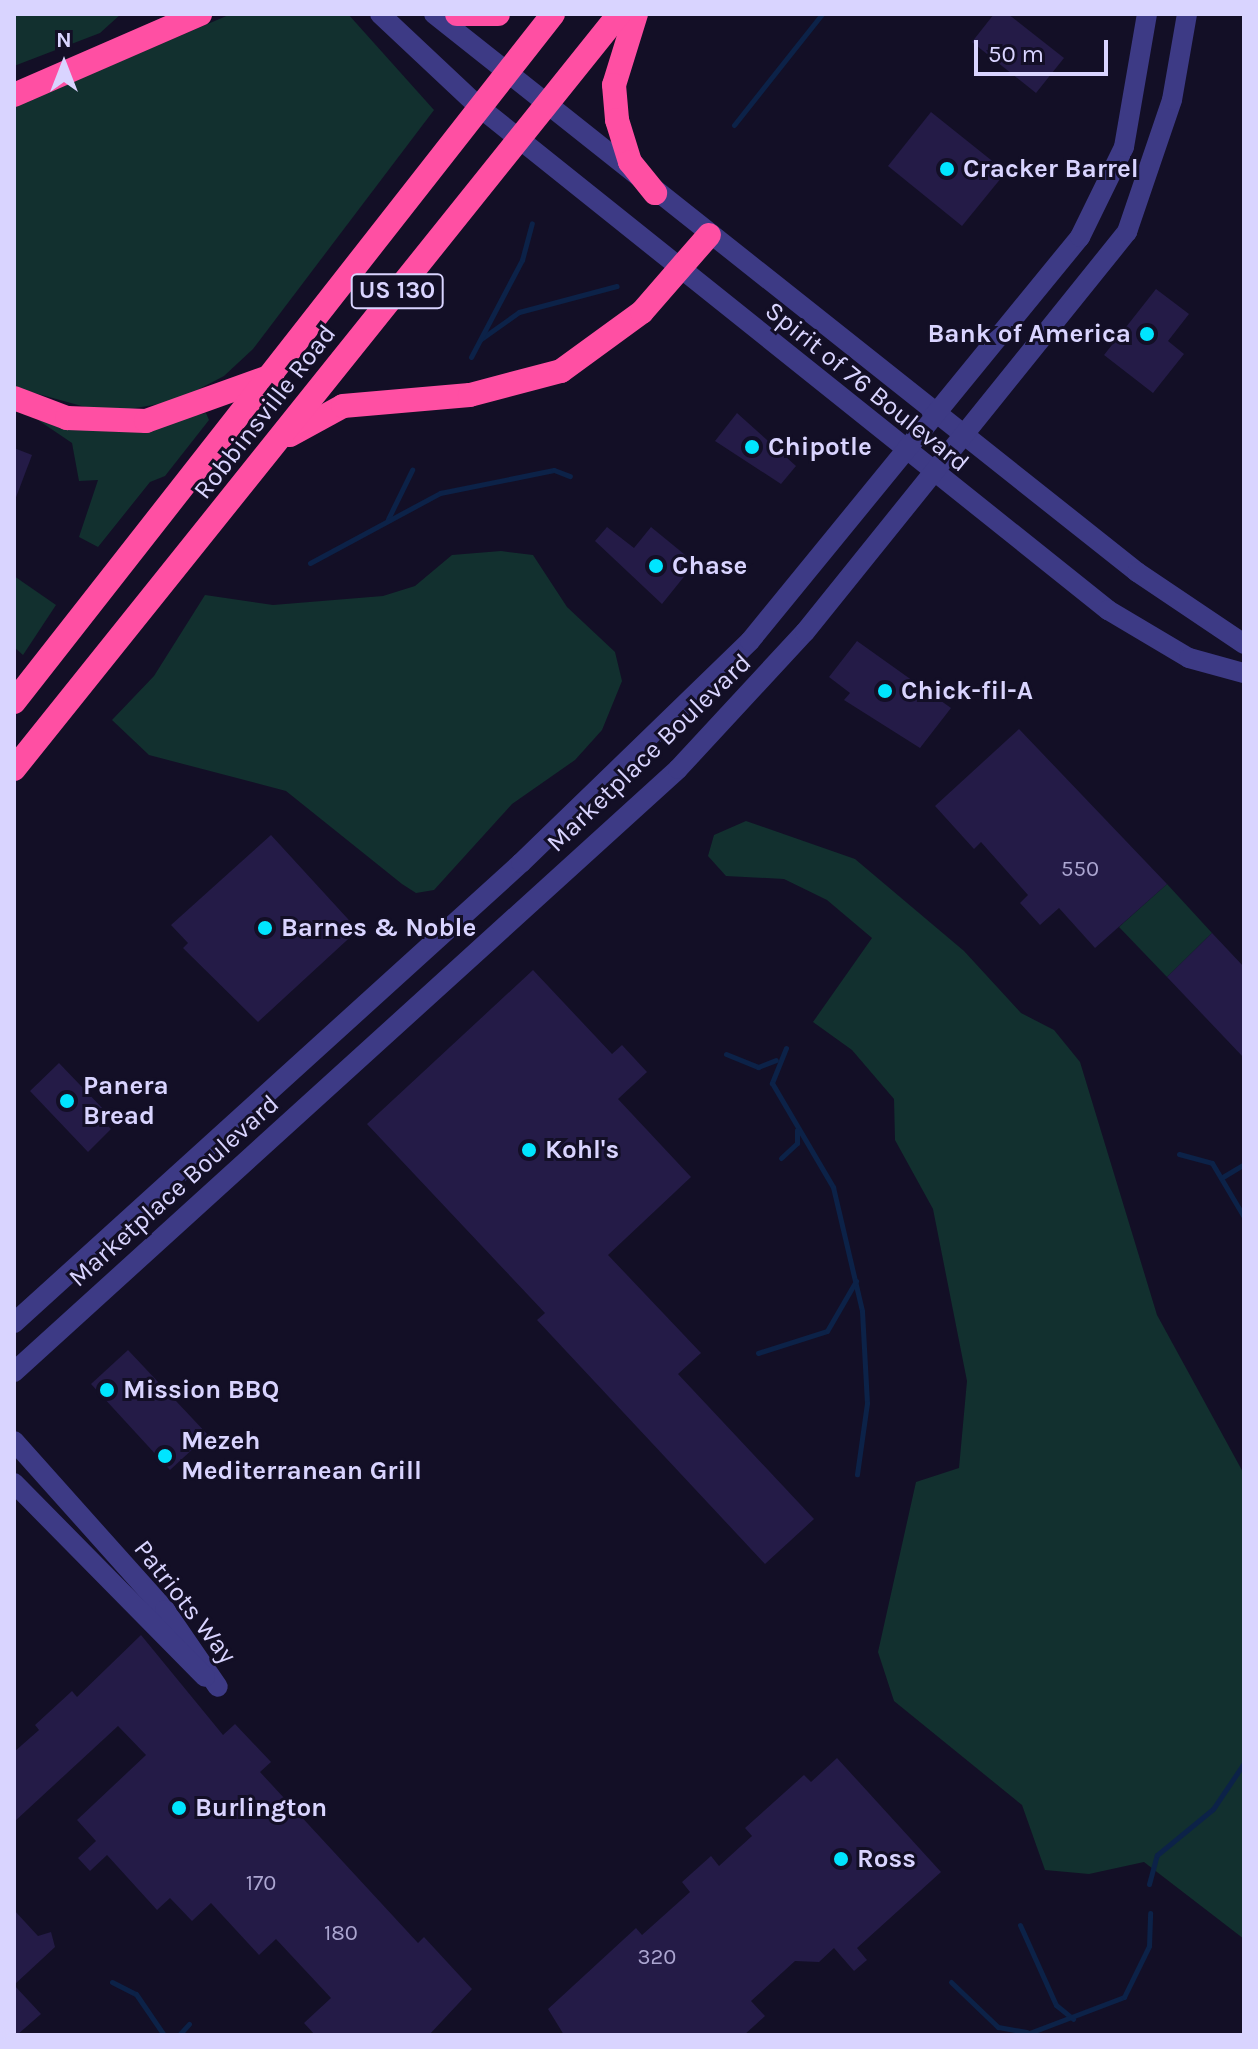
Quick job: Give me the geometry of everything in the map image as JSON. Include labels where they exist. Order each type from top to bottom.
[{"type":"highway","points":[[14,95],[200,14]]},
{"type":"highway","points":[[457,14],[498,14]]},
{"type":"highway","name":"Robbinsville Road","points":[[14,702],[553,14]]},
{"type":"highway","name":"Robbinsville Road","points":[[14,769],[619,14]]},
{"type":"highway","points":[[636,14],[614,85],[617,120],[630,162],[655,193]]},
{"type":"highway","points":[[275,445],[343,406],[470,395],[561,371],[622,331],[709,235]]},
{"type":"highway","points":[[14,398],[67,418],[146,421],[272,376]]},
{"type":"street","name":"Spirit of 76 Boulevard","points":[[380,14],[478,106],[906,454],[1128,624],[1189,658],[1244,673]]},
{"type":"street","name":"Spirit of 76 Boulevard","points":[[434,14],[655,193],[1194,615],[1244,644]]},
{"type":"street","name":"Marketplace Boulevard","points":[[14,1323],[716,679],[906,454],[1080,237],[1124,147],[1147,14]]},
{"type":"street","name":"Marketplace Boulevard","points":[[14,1372],[678,769],[805,632],[1127,232],[1172,100],[1187,14]]},
{"type":"street","name":"Patriots Way","points":[[14,1441],[165,1610],[218,1687],[14,1483]]},
{"type":"green space","points":[[14,14],[121,14],[100,33],[14,66]]},
{"type":"green space","points":[[231,14],[348,14],[434,110],[253,349],[224,376],[176,401],[107,413],[20,389],[14,385],[14,107]]},
{"type":"green space","points":[[206,413],[209,420],[165,476],[150,482],[98,547],[79,537],[98,480],[79,481],[72,443],[38,420],[116,432]]},
{"type":"green space","points":[[501,551],[533,555],[567,607],[615,652],[622,681],[602,730],[575,760],[512,804],[434,890],[416,893],[402,884],[286,791],[149,755],[112,720],[154,676],[205,595],[273,605],[383,596],[415,586],[452,555]]},
{"type":"green space","points":[[14,576],[56,605],[23,655],[14,647]]},
{"type":"green space","points":[[746,821],[855,859],[964,951],[1021,1013],[1054,1030],[1080,1062],[1157,1315],[1244,1474],[1244,1939],[1144,1862],[1089,1874],[1045,1870],[1022,1805],[894,1701],[878,1652],[916,1482],[959,1468],[967,1381],[933,1209],[895,1140],[894,1099],[852,1050],[813,1022],[872,938],[827,900],[784,879],[726,876],[708,856],[714,835]]},
{"type":"green space","points":[[1167,884],[1212,933],[1167,977],[1119,927]]},
{"type":"building","points":[[994,14],[1008,14],[1064,58],[1036,93],[972,42]]},
{"type":"building","name":"Cracker Barrel","points":[[931,112],[1006,172],[962,226],[888,166]]},
{"type":"building","name":"Bank of America","points":[[1156,289],[1189,314],[1168,341],[1184,354],[1153,393],[1104,355]]},
{"type":"building","name":"Chipotle","points":[[737,413],[796,466],[781,484],[715,441]]},
{"type":"building","points":[[14,448],[32,455],[15,500],[14,499]]},
{"type":"building","name":"Chase","points":[[607,527],[634,548],[651,527],[695,563],[662,604],[595,541]]},
{"type":"building","points":[[857,641],[951,708],[920,748],[844,700],[850,693],[829,677]]},
{"type":"building","points":[[1019,729],[1167,884],[1095,948],[1059,908],[1040,925],[1020,903],[1028,895],[981,842],[974,849],[935,806]]},
{"type":"building","name":"Barnes & Noble","points":[[271,835],[358,930],[258,1022],[183,948],[188,943],[171,925]]},
{"type":"building","points":[[1212,933],[1244,967],[1244,1058],[1167,977]]},
{"type":"building","name":"Kohl's","points":[[533,970],[612,1054],[622,1045],[647,1072],[618,1099],[691,1177],[608,1255],[701,1353],[678,1374],[814,1519],[765,1564],[537,1320],[545,1313],[367,1124]]},
{"type":"building","name":"Panera Bread","points":[[59,1063],[105,1111],[99,1117],[111,1129],[88,1152],[30,1091]]},
{"type":"building","points":[[128,1350],[208,1435],[170,1470],[91,1384]]},
{"type":"building","points":[[141,1635],[223,1735],[235,1724],[271,1762],[260,1772],[418,1943],[424,1937],[472,1989],[429,2035],[315,2035],[304,2023],[331,1998],[276,1939],[259,1955],[211,1903],[192,1921],[170,1898],[157,1910],[107,1855],[90,1871],[78,1858],[96,1841],[77,1820],[146,1755],[118,1726],[14,1822],[14,1752],[39,1730],[35,1725],[72,1691],[77,1697]]},
{"type":"building","points":[[837,1758],[941,1872],[857,1948],[867,1960],[854,1971],[834,1948],[819,1962],[795,1961],[751,2001],[765,2016],[744,2035],[564,2035],[548,2009],[636,1928],[642,1935],[690,1892],[682,1882],[711,1856],[719,1866],[752,1836],[745,1828],[804,1775],[811,1782]]},
{"type":"building","points":[[14,1910],[38,1936],[51,1932],[55,1947],[14,1985]]},
{"type":"building","points":[[14,1985],[41,2014],[17,2035],[14,2035]]},
{"type":"waterway","points":[[734,125],[822,14]]},
{"type":"waterway","points":[[471,357],[522,260],[532,223]]},
{"type":"waterway","points":[[481,339],[519,312],[617,286]]},
{"type":"waterway","points":[[388,519],[412,470]]},
{"type":"waterway","points":[[310,563],[440,493],[554,470],[570,476]]},
{"type":"waterway","points":[[786,1048],[772,1083],[833,1187],[862,1311],[867,1403],[857,1474]]},
{"type":"waterway","points":[[726,1054],[758,1067],[776,1060]]},
{"type":"waterway","points":[[781,1158],[797,1143],[797,1130]]},
{"type":"waterway","points":[[1179,1154],[1212,1163],[1244,1217]]},
{"type":"waterway","points":[[1221,1178],[1244,1164]]},
{"type":"waterway","points":[[758,1353],[827,1331],[856,1281]]},
{"type":"waterway","points":[[1149,1884],[1157,1855],[1213,1809],[1244,1763]]},
{"type":"waterway","points":[[1024,2035],[1124,1997],[1149,1946],[1150,1913]]},
{"type":"waterway","points":[[1020,1925],[1056,2005],[1073,2019]]},
{"type":"waterway","points":[[112,1982],[136,1994],[164,2035]]},
{"type":"waterway","points":[[951,1982],[998,2027],[1027,2032]]},
{"type":"waterway","points":[[179,2035],[189,2024]]},
{"type":"place","name":"Cracker Barrel","points":[[947,169]]},
{"type":"place","name":"Bank of America","points":[[1147,334]]},
{"type":"place","name":"Chipotle","points":[[752,447]]},
{"type":"place","name":"Chase","points":[[656,566]]},
{"type":"place","name":"Chick-fil-A","points":[[885,691]]},
{"type":"place","name":"Barnes & Noble","points":[[265,928]]},
{"type":"place","name":"Panera Bread","points":[[67,1101]]},
{"type":"place","name":"Kohl's","points":[[529,1150]]},
{"type":"place","name":"Mission BBQ","points":[[107,1390]]},
{"type":"place","name":"Mezeh Mediterranean Grill","points":[[165,1456]]},
{"type":"place","name":"Burlington","points":[[179,1808]]},
{"type":"place","name":"Ross","points":[[841,1859]]}]
